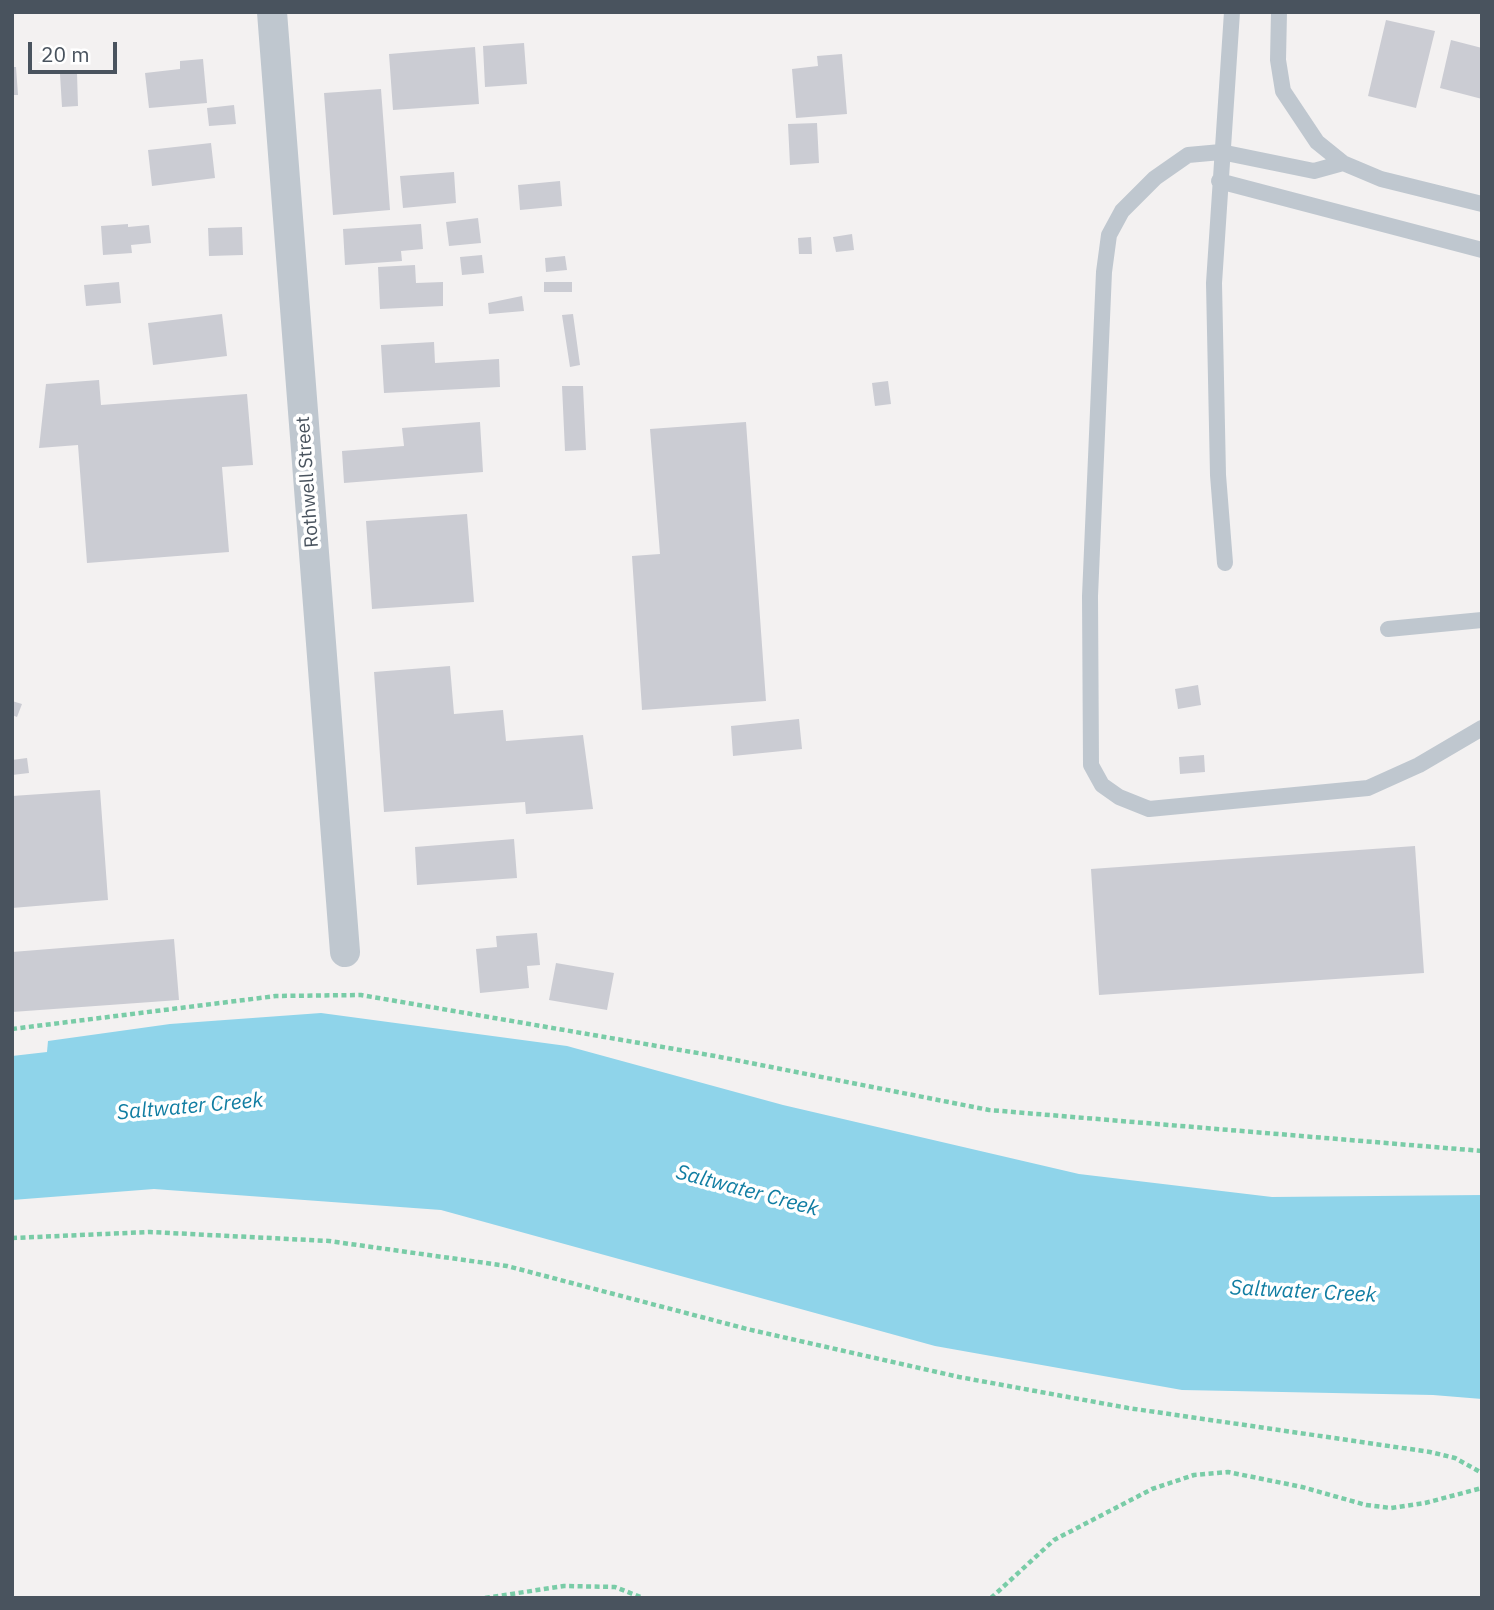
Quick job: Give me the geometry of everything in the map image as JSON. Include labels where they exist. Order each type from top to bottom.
[{"type":"street","name":"Rothwell Street","points":[[272,12],[345,952]]},
{"type":"lane","points":[[1225,563],[1214,345],[1219,181],[1232,12]]},
{"type":"lane","points":[[1279,12],[1278,60],[1283,91],[1317,142],[1343,163],[1381,179],[1482,204]]},
{"type":"lane","points":[[1343,163],[1314,171],[1221,152],[1188,155],[1155,178],[1122,211],[1109,235],[1104,272],[1090,596],[1091,765],[1102,785],[1119,797],[1149,809],[1368,788],[1419,765],[1482,729]]},
{"type":"lane","points":[[1219,181],[1482,250]]},
{"type":"lane","points":[[1388,629],[1482,621]]},
{"type":"path","points":[[12,1028],[276,996],[361,995],[715,1056],[989,1110],[1482,1151]]},
{"type":"path","points":[[12,1238],[150,1232],[328,1241],[507,1266],[747,1329],[959,1377],[1128,1408],[1430,1452],[1455,1458],[1482,1473]]},
{"type":"path","points":[[990,1598],[1054,1540],[1152,1489],[1194,1475],[1228,1472],[1302,1487],[1366,1505],[1391,1508],[1426,1503],[1482,1488]]},
{"type":"path","points":[[485,1598],[564,1586],[615,1587],[642,1598]]},
{"type":"water","name":"Saltwater Creek","points":[[321,1013],[567,1046],[783,1105],[1079,1174],[1272,1197],[1482,1195],[1482,1399],[1433,1395],[1182,1390],[935,1346],[441,1210],[154,1189],[12,1200],[12,1056],[47,1052],[48,1041],[170,1024]]},
{"type":"building","points":[[1386,20],[1435,31],[1416,108],[1368,96]]},
{"type":"building","points":[[1451,40],[1482,48],[1482,99],[1440,88]]},
{"type":"building","points":[[524,43],[527,84],[485,87],[483,46]]},
{"type":"building","points":[[475,47],[479,104],[393,110],[389,54]]},
{"type":"building","points":[[842,54],[847,114],[796,118],[792,69],[818,66],[817,56]]},
{"type":"building","points":[[203,59],[207,103],[149,108],[145,73],[180,69],[180,61]]},
{"type":"building","points":[[12,67],[16,67],[18,95],[12,95]]},
{"type":"building","points":[[77,73],[78,106],[62,107],[60,74]]},
{"type":"building","points":[[381,89],[390,210],[333,215],[324,93]]},
{"type":"building","points":[[234,105],[236,124],[209,126],[207,108]]},
{"type":"building","points":[[817,123],[819,163],[790,165],[788,124]]},
{"type":"building","points":[[211,143],[215,178],[152,186],[148,150]]},
{"type":"building","points":[[454,172],[456,203],[403,208],[400,176]]},
{"type":"building","points":[[560,181],[562,206],[520,210],[518,185]]},
{"type":"building","points":[[478,218],[481,243],[449,246],[446,222]]},
{"type":"building","points":[[128,224],[128,227],[149,225],[151,243],[131,245],[132,253],[103,255],[101,226]]},
{"type":"building","points":[[421,224],[423,249],[401,251],[402,261],[345,265],[343,229]]},
{"type":"building","points":[[242,227],[243,255],[209,256],[208,228]]},
{"type":"building","points":[[852,234],[854,250],[836,252],[833,237]]},
{"type":"building","points":[[811,237],[812,254],[799,254],[798,238]]},
{"type":"building","points":[[482,255],[484,273],[462,275],[460,257]]},
{"type":"building","points":[[565,256],[567,270],[546,272],[545,258]]},
{"type":"building","points":[[415,265],[416,283],[443,282],[443,306],[380,309],[378,267]]},
{"type":"building","points":[[119,282],[121,303],[86,306],[84,285]]},
{"type":"building","points":[[544,282],[572,282],[572,292],[544,292]]},
{"type":"building","points":[[522,296],[524,311],[489,314],[488,303]]},
{"type":"building","points":[[222,314],[227,356],[153,365],[148,323]]},
{"type":"building","points":[[573,314],[580,365],[570,367],[562,315]]},
{"type":"building","points":[[434,342],[435,363],[499,359],[500,387],[384,393],[381,345]]},
{"type":"building","points":[[99,380],[101,405],[247,394],[253,465],[222,467],[229,552],[87,563],[78,445],[39,448],[46,384]]},
{"type":"building","points":[[888,381],[891,404],[875,406],[872,383]]},
{"type":"building","points":[[562,386],[583,386],[586,450],[565,451]]},
{"type":"building","points":[[480,422],[483,472],[344,483],[342,451],[404,446],[402,428]]},
{"type":"building","points":[[746,422],[766,701],[642,710],[632,556],[660,554],[650,429]]},
{"type":"building","points":[[467,514],[474,602],[372,609],[366,521]]},
{"type":"building","points":[[450,666],[454,714],[503,710],[506,741],[583,735],[593,809],[526,814],[525,802],[384,812],[374,672]]},
{"type":"building","points":[[1198,685],[1201,705],[1178,709],[1175,689]]},
{"type":"building","points":[[12,701],[22,704],[17,717],[12,715]]},
{"type":"building","points":[[799,719],[802,749],[733,756],[731,726]]},
{"type":"building","points":[[1204,755],[1205,772],[1180,774],[1179,757]]},
{"type":"building","points":[[27,758],[29,773],[12,775],[12,760]]},
{"type":"building","points":[[100,790],[108,900],[12,908],[12,796]]},
{"type":"building","points":[[514,839],[517,878],[417,885],[415,847]]},
{"type":"building","points":[[1415,846],[1424,973],[1099,995],[1091,869]]},
{"type":"building","points":[[537,933],[540,965],[527,966],[529,988],[480,993],[476,949],[497,947],[496,936]]},
{"type":"building","points":[[174,939],[179,1000],[12,1012],[12,952]]},
{"type":"building","points":[[556,963],[614,973],[607,1010],[549,1000]]}]
